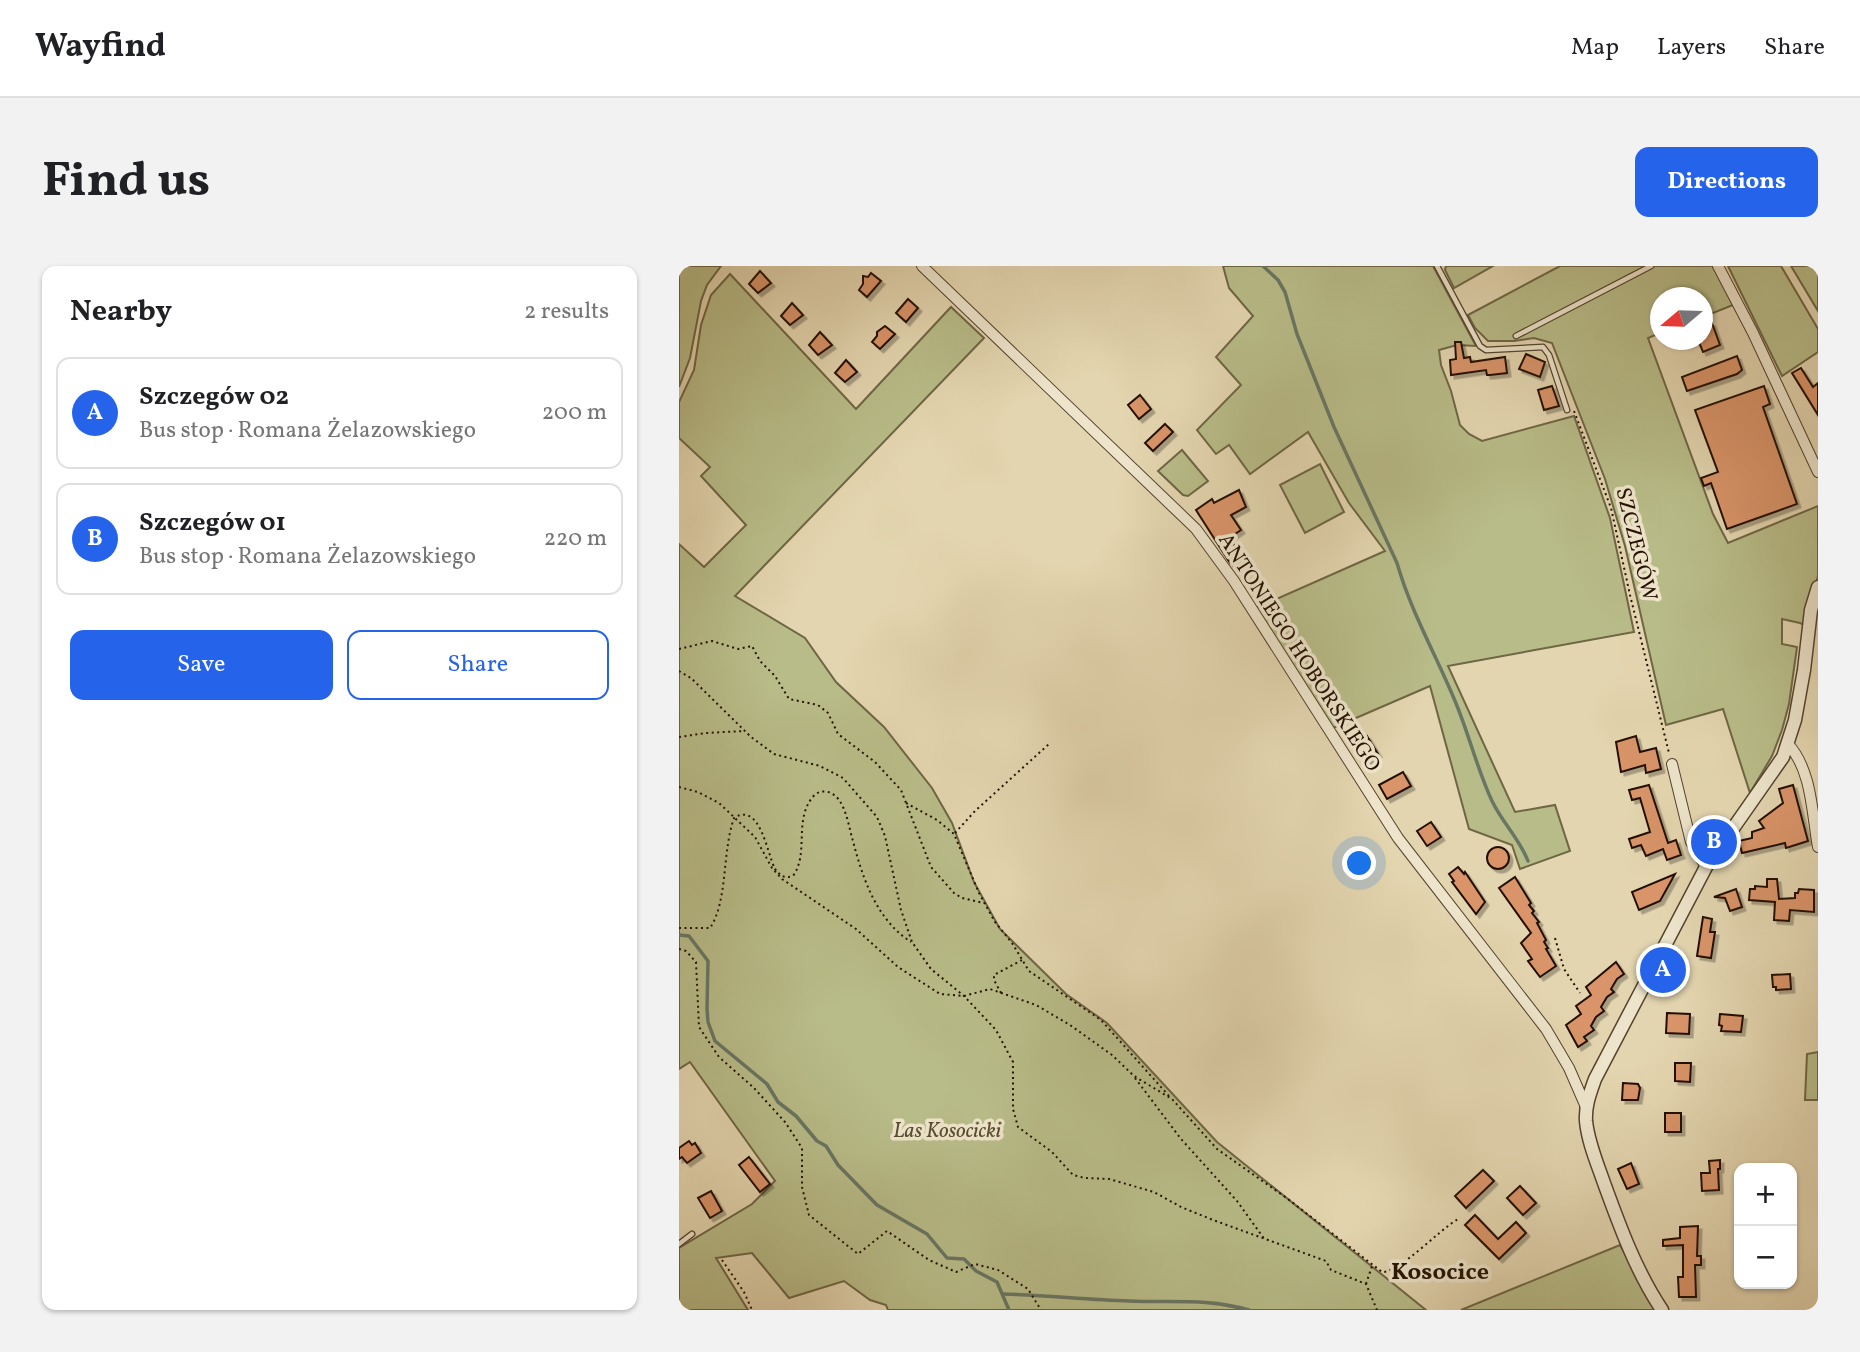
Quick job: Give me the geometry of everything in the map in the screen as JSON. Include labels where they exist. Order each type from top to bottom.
[{"type":"street","name":"ANTONIEGO HOBORSKIEGO","points":[[922,266],[1196,529],[1234,582],[1398,838],[1546,1030],[1569,1068],[1586,1107]]},
{"type":"street","points":[[1718,266],[1818,472]]},
{"type":"street","points":[[1662,1310],[1645,1285],[1612,1205],[1592,1148],[1586,1122],[1586,1107],[1595,1079],[1706,867],[1783,757],[1789,744],[1804,670],[1811,610],[1818,587]]},
{"type":"street","points":[[1789,744],[1796,752],[1804,773],[1818,847]]},
{"type":"street","points":[[1672,764],[1691,842],[1706,867]]},
{"type":"lane","points":[[1437,266],[1480,346],[1495,350],[1543,347],[1549,355],[1567,410]]},
{"type":"lane","points":[[1516,336],[1651,266]]},
{"type":"lane","points":[[679,1244],[692,1234]]},
{"type":"path","name":"SZCZEGÓW","points":[[1567,410],[1574,411],[1611,508],[1672,764]]},
{"type":"path","points":[[679,649],[712,641],[738,649],[752,646],[789,699],[818,705],[828,713],[838,734],[875,761],[901,790],[931,867],[954,893],[962,898],[984,903]]},
{"type":"path","points":[[679,671],[700,685],[745,731],[774,754],[820,766],[842,778],[877,817],[885,836],[901,910],[912,943],[931,969],[964,996],[996,1030],[1013,1062],[1013,1109],[1018,1127],[1052,1152],[1073,1175],[1109,1179],[1154,1192],[1181,1208],[1326,1261],[1331,1270],[1366,1284]]},
{"type":"path","points":[[679,737],[745,731]]},
{"type":"path","points":[[954,834],[975,811],[1049,744]]},
{"type":"path","points":[[679,787],[698,792],[719,803],[755,837],[772,868],[795,890],[834,913],[898,967],[940,994],[964,996],[987,989],[1000,992],[1036,1005],[1112,1055],[1134,1076],[1181,1139],[1237,1201],[1266,1241]]},
{"type":"path","points":[[679,928],[710,929],[718,916],[728,834],[734,818],[742,813],[757,822],[775,869],[780,875],[788,878],[793,876],[799,864],[800,832],[810,800],[819,792],[832,794],[839,800],[856,852],[882,916],[912,943]]},
{"type":"path","points":[[905,802],[937,820],[954,834],[984,903],[1029,971],[1101,1020],[1217,1149],[1288,1199],[1382,1272],[1390,1272],[1458,1219]]},
{"type":"path","points":[[1555,938],[1564,970],[1580,993]]},
{"type":"path","points":[[679,949],[686,951],[696,962],[699,1027],[719,1057],[754,1088],[785,1122],[802,1147],[802,1187],[809,1214],[858,1254],[887,1231],[929,1260],[956,1272],[975,1264],[998,1270],[1028,1289],[1041,1310]]},
{"type":"path","points":[[1000,992],[994,975],[1023,959]]},
{"type":"path","points":[[1134,1076],[1172,1099]]},
{"type":"path","points":[[722,1260],[753,1310]]},
{"type":"path","points":[[1372,1265],[1366,1284],[1377,1310]]},
{"type":"green space","points":[[679,266],[721,266],[707,285],[701,301],[690,358],[679,387]]},
{"type":"green space","points":[[1223,266],[1433,266],[1476,346],[1457,345],[1439,350],[1441,365],[1460,425],[1482,441],[1574,416],[1610,518],[1634,632],[1448,666],[1515,812],[1555,805],[1570,851],[1520,869],[1512,845],[1469,829],[1430,686],[1333,728],[1256,608],[1385,551],[1349,503],[1308,432],[1250,474],[1229,445],[1216,454],[1197,430],[1241,385],[1216,357],[1253,316],[1229,288]]},
{"type":"green space","points":[[1446,266],[1493,266],[1454,288],[1445,270]]},
{"type":"green space","points":[[1560,266],[1713,266],[1733,305],[1713,313],[1713,287],[1650,287],[1648,338],[1650,350],[1652,350],[1713,514],[1728,543],[1818,506],[1818,576],[1805,626],[1782,619],[1782,644],[1797,647],[1789,704],[1772,756],[1750,793],[1723,709],[1666,725],[1625,546],[1605,479],[1552,343],[1534,338],[1488,341],[1475,328],[1468,315]]},
{"type":"green space","points":[[1728,266],[1781,266],[1818,329],[1818,352],[1782,376]]},
{"type":"green space","points":[[1791,266],[1818,266],[1818,311]]},
{"type":"green space","name":"Las Kosocicki","points":[[730,274],[856,409],[951,307],[984,338],[735,596],[805,638],[836,682],[884,727],[932,788],[952,823],[974,882],[1000,929],[1066,994],[1107,1023],[1217,1142],[1426,1310],[888,1310],[886,1305],[870,1300],[844,1281],[789,1298],[752,1253],[716,1258],[748,1310],[679,1310],[679,1248],[752,1204],[775,1181],[690,1062],[679,1069],[679,544],[704,567],[746,525],[701,476],[710,467],[679,438],[679,402],[694,370],[701,325],[711,295]]},
{"type":"green space","points":[[1182,450],[1208,481],[1188,496],[1183,495],[1158,471]]},
{"type":"green space","points":[[1320,464],[1344,512],[1305,533],[1280,485]]},
{"type":"green space","points":[[1818,1052],[1818,1100],[1805,1100],[1807,1054]]},
{"type":"green space","points":[[1620,1245],[1657,1310],[1461,1310]]},
{"type":"building","points":[[760,271],[771,283],[758,293],[749,284]]},
{"type":"building","points":[[871,273],[881,281],[867,297],[859,290],[863,284],[863,276],[868,277]]},
{"type":"building","points":[[908,299],[918,308],[906,322],[896,313]]},
{"type":"building","points":[[792,303],[803,315],[790,325],[781,316]]},
{"type":"building","points":[[885,326],[895,334],[880,349],[872,342],[877,332]]},
{"type":"building","points":[[1713,326],[1720,345],[1713,348]]},
{"type":"building","points":[[820,332],[832,345],[818,355],[809,345]]},
{"type":"building","points":[[1455,342],[1461,342],[1464,358],[1470,357],[1471,362],[1505,357],[1507,373],[1487,375],[1486,370],[1451,375],[1450,360],[1456,359]]},
{"type":"building","points":[[1526,354],[1545,362],[1540,377],[1519,369]]},
{"type":"building","points":[[1737,356],[1742,370],[1737,374],[1687,391],[1682,377]]},
{"type":"building","points":[[846,360],[857,372],[845,382],[835,373]]},
{"type":"building","points":[[1801,368],[1813,387],[1818,383],[1818,415],[1792,373]]},
{"type":"building","points":[[1552,386],[1559,406],[1544,410],[1538,390]]},
{"type":"building","points":[[1764,386],[1770,404],[1763,407],[1797,504],[1727,529],[1711,483],[1704,486],[1701,478],[1718,472],[1695,410]]},
{"type":"building","points":[[1140,395],[1151,409],[1139,419],[1128,405]]},
{"type":"building","points":[[1165,424],[1173,432],[1153,451],[1145,443]]},
{"type":"building","points":[[1239,490],[1246,507],[1231,515],[1241,530],[1229,538],[1241,555],[1230,563],[1196,510],[1212,499],[1214,503]]},
{"type":"building","points":[[1367,736],[1378,754],[1366,762],[1354,744]]},
{"type":"building","points":[[1636,736],[1640,752],[1656,748],[1661,769],[1646,773],[1645,765],[1621,772],[1616,742]]},
{"type":"building","points":[[1403,772],[1411,786],[1387,799],[1379,785]]},
{"type":"building","points":[[1649,785],[1668,843],[1676,840],[1681,855],[1667,860],[1663,849],[1646,856],[1641,845],[1632,848],[1629,839],[1650,832],[1640,798],[1632,800],[1629,790]]},
{"type":"building","points":[[1793,785],[1808,841],[1786,848],[1785,843],[1742,853],[1739,841],[1752,838],[1752,832],[1764,828],[1759,821],[1783,803],[1779,789]]},
{"type":"building","points":[[1431,822],[1441,837],[1427,846],[1417,831]]},
{"type":"building","points":[[1498,847],[1508,854],[1509,858],[1502,868],[1498,869],[1488,862],[1487,858],[1494,848]]},
{"type":"building","points":[[1458,867],[1464,874],[1465,872],[1485,902],[1476,914],[1452,882],[1454,881],[1449,874]]},
{"type":"building","points":[[1675,874],[1660,901],[1639,910],[1632,892]]},
{"type":"building","points":[[1515,877],[1531,903],[1529,905],[1534,911],[1532,913],[1546,940],[1546,949],[1556,966],[1540,977],[1528,961],[1532,959],[1521,943],[1531,933],[1499,888]]},
{"type":"building","points":[[1767,879],[1777,879],[1779,899],[1795,898],[1799,889],[1814,890],[1814,912],[1790,910],[1789,921],[1774,920],[1775,902],[1749,900],[1750,889],[1755,889],[1755,886],[1767,887]]},
{"type":"building","points":[[1736,889],[1742,907],[1730,911],[1725,898],[1714,897]]},
{"type":"building","points":[[1703,917],[1712,919],[1710,932],[1715,932],[1711,958],[1697,956]]},
{"type":"building","points":[[1616,962],[1624,974],[1617,979],[1611,989],[1614,992],[1601,1007],[1604,1011],[1596,1017],[1591,1026],[1594,1030],[1584,1037],[1587,1041],[1578,1047],[1566,1025],[1581,1014],[1576,1006],[1591,995],[1586,987]]},
{"type":"building","points":[[1790,974],[1791,989],[1776,990],[1776,987],[1773,987],[1772,975]]},
{"type":"building","points":[[1667,1013],[1690,1014],[1689,1034],[1666,1033]]},
{"type":"building","points":[[1720,1014],[1743,1016],[1741,1032],[1721,1031]]},
{"type":"building","points":[[1675,1063],[1691,1063],[1690,1082],[1675,1081]]},
{"type":"building","points":[[1623,1083],[1638,1084],[1638,1100],[1622,1100]]},
{"type":"building","points":[[1665,1113],[1681,1113],[1681,1132],[1665,1132]]},
{"type":"building","points":[[689,1141],[692,1145],[695,1143],[701,1153],[687,1163],[682,1157],[679,1159],[679,1148]]},
{"type":"building","points":[[749,1157],[770,1184],[760,1192],[739,1165]]},
{"type":"building","points":[[1720,1160],[1719,1190],[1702,1191],[1701,1173],[1710,1173],[1709,1161]]},
{"type":"building","points":[[1631,1163],[1639,1184],[1627,1189],[1618,1169]]},
{"type":"building","points":[[1483,1170],[1494,1181],[1466,1208],[1455,1196]]},
{"type":"building","points":[[1520,1186],[1536,1203],[1523,1215],[1507,1198]]},
{"type":"building","points":[[711,1191],[722,1211],[710,1218],[698,1198]]},
{"type":"building","points":[[1475,1215],[1498,1239],[1516,1222],[1526,1233],[1499,1259],[1465,1225]]},
{"type":"building","points":[[1698,1226],[1697,1256],[1701,1256],[1701,1265],[1695,1265],[1696,1297],[1679,1297],[1678,1277],[1683,1277],[1683,1245],[1663,1246],[1663,1240],[1680,1238],[1680,1227]]},
{"type":"waterway","points":[[1263,266],[1278,280],[1285,292],[1297,334],[1334,427],[1397,563],[1416,616],[1460,713],[1487,789],[1528,861]]},
{"type":"waterway","points":[[679,935],[689,936],[708,961],[708,1022],[715,1041],[767,1084],[778,1102],[796,1116],[817,1141],[826,1146],[838,1165],[877,1205],[927,1234],[947,1258],[964,1259],[976,1271],[997,1282],[1009,1310]]},
{"type":"waterway","points":[[1003,1294],[1203,1302],[1249,1310]]},
{"type":"place","name":"Szczegów 01","points":[[1714,842]]},
{"type":"place","name":"Szczegów 02","points":[[1663,970]]},
{"type":"district","name":"Kosocice","points":[[1440,1271]]}]
